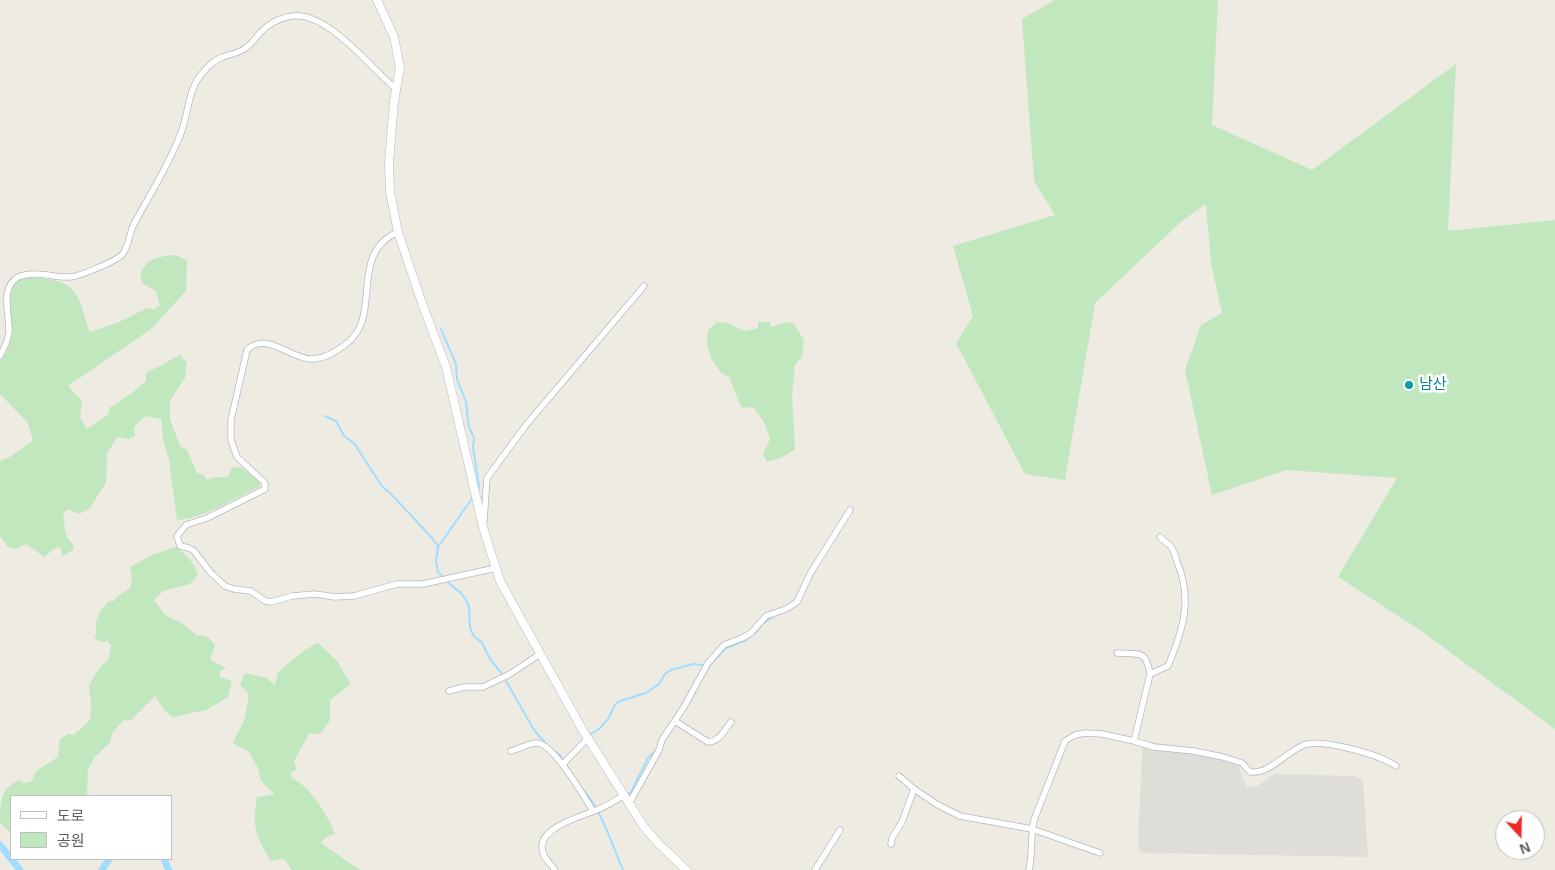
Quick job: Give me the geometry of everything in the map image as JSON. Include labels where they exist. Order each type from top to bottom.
[{"type":"main road","points":[[377,0],[394,37],[399,54],[400,68],[394,101],[389,163],[390,192],[398,232],[446,367],[483,526],[500,580],[587,737],[644,827],[686,870]]},
{"type":"street","points":[[0,356],[9,331],[1,304],[1,296],[5,285],[11,280],[29,273],[70,277],[80,275],[121,256],[127,247],[133,225],[146,204],[180,135],[192,91],[199,78],[216,60],[242,51],[249,46],[259,32],[272,23],[286,17],[301,16],[316,21],[332,30],[397,90]]},
{"type":"street","points":[[398,232],[387,236],[376,248],[371,259],[366,304],[359,327],[351,340],[346,344],[323,356],[310,359],[268,344],[254,344],[247,350],[231,420],[232,440],[237,457],[265,482],[265,489],[207,518],[186,525],[177,536],[178,541],[180,546],[194,552],[211,573],[225,586],[251,591],[265,601],[271,602],[292,596],[315,594],[335,597],[354,596],[397,584],[423,584],[496,568]]},
{"type":"street","points":[[483,526],[487,478],[526,425],[644,286]]},
{"type":"street","points":[[555,870],[544,856],[542,848],[543,840],[547,834],[559,825],[626,797],[659,750],[662,740],[707,666],[724,645],[752,633],[766,616],[786,609],[796,602],[810,574],[850,510]]},
{"type":"street","points":[[1150,674],[1168,666],[1185,616],[1186,590],[1180,568],[1171,547],[1160,538]]},
{"type":"street","points":[[1116,653],[1143,656],[1148,660],[1150,674],[1134,740]]},
{"type":"street","points":[[449,691],[464,687],[483,687],[510,674],[540,654]]},
{"type":"street","points":[[675,721],[708,742],[717,740],[732,722]]},
{"type":"street","points":[[1029,870],[1033,849],[1032,829],[1041,800],[1065,740],[1075,735],[1085,733],[1102,734],[1134,740],[1154,747],[1194,751],[1242,763],[1250,772],[1260,773],[1304,745],[1316,743],[1330,744],[1373,756],[1389,761],[1396,766]]},
{"type":"street","points":[[563,764],[587,737]]},
{"type":"street","points":[[511,752],[535,742],[541,743],[563,764],[593,811]]},
{"type":"street","points":[[900,776],[914,789],[938,805],[960,816],[1032,829],[1100,853]]},
{"type":"street","points":[[891,844],[892,838],[902,822],[914,789]]},
{"type":"street","points":[[815,870],[840,830]]},
{"type":"shaded area","points":[[1143,741],[1196,749],[1236,758],[1246,787],[1257,786],[1274,774],[1355,776],[1363,781],[1368,857],[1140,853],[1138,836]]},
{"type":"green space","points":[[1055,0],[1218,0],[1212,125],[1312,170],[1456,64],[1448,231],[1555,220],[1555,729],[1420,630],[1338,577],[1397,478],[1286,470],[1212,495],[1185,370],[1201,325],[1222,313],[1211,264],[1206,204],[1183,220],[1095,303],[1065,480],[1025,474],[956,343],[973,316],[953,246],[1055,215],[1034,181],[1022,19]]},
{"type":"green space","points":[[175,255],[187,260],[186,291],[151,329],[68,386],[82,401],[80,418],[87,429],[109,414],[109,408],[146,381],[146,373],[180,355],[187,363],[185,378],[170,401],[170,419],[180,446],[187,450],[197,473],[204,475],[207,480],[215,477],[228,477],[232,467],[241,468],[261,482],[259,487],[207,512],[177,520],[161,419],[145,416],[134,427],[135,436],[129,439],[117,437],[107,454],[106,483],[89,509],[79,514],[68,509],[63,513],[67,537],[73,544],[74,549],[63,556],[60,547],[44,557],[27,544],[14,549],[8,547],[0,536],[0,461],[10,457],[33,441],[28,423],[0,394],[0,361],[6,354],[13,333],[7,308],[7,290],[18,281],[31,278],[54,280],[67,286],[72,289],[81,304],[90,332],[119,322],[147,308],[154,309],[160,305],[156,291],[143,284],[140,275],[150,261],[163,256]]},
{"type":"green space","points":[[717,322],[728,323],[745,331],[758,328],[758,322],[769,322],[772,327],[787,322],[794,324],[804,340],[802,357],[795,365],[792,395],[795,449],[781,458],[767,462],[763,454],[770,439],[764,422],[754,408],[741,407],[729,377],[721,373],[712,360],[707,344],[708,331]]},
{"type":"green space","points":[[176,547],[194,566],[198,574],[190,584],[163,591],[154,600],[165,615],[183,624],[196,635],[208,637],[215,645],[210,660],[226,668],[220,671],[220,677],[232,681],[228,697],[206,710],[173,717],[166,712],[155,696],[130,721],[124,720],[112,733],[110,742],[95,757],[88,769],[87,795],[10,795],[10,832],[0,823],[2,797],[8,788],[19,780],[24,783],[32,781],[36,771],[58,757],[60,739],[68,734],[74,735],[90,720],[89,685],[101,666],[108,660],[111,646],[108,641],[101,642],[94,638],[97,632],[95,624],[101,610],[109,601],[114,601],[130,588],[132,577],[130,567],[154,554]]},
{"type":"green space","points":[[318,643],[337,661],[351,684],[330,700],[330,720],[320,734],[309,734],[294,761],[297,769],[290,773],[293,779],[306,788],[324,811],[335,834],[326,837],[321,843],[360,870],[292,870],[284,859],[271,861],[258,837],[255,816],[257,797],[275,794],[261,781],[258,768],[249,752],[233,743],[245,718],[249,694],[240,685],[245,673],[266,678],[275,685],[278,672],[305,650]]},
{"type":"waterway","points":[[441,329],[456,364],[457,379],[466,402],[469,427],[474,438],[473,447],[479,485],[478,491]]},
{"type":"waterway","points":[[325,416],[336,421],[344,436],[354,443],[381,485],[438,546]]},
{"type":"waterway","points":[[473,497],[438,547],[436,561],[438,572],[466,600],[469,607],[470,627],[473,635],[482,643],[490,659],[503,675]]},
{"type":"waterway","points":[[764,623],[772,617]]},
{"type":"waterway","points":[[589,735],[599,729],[608,719],[615,705],[620,701],[646,693],[659,684],[665,674],[671,670],[693,664],[709,666],[726,648],[746,640],[761,626]]},
{"type":"waterway","points":[[505,679],[534,730],[547,745]]},
{"type":"waterway","points":[[626,796],[631,792],[648,758],[656,750]]},
{"type":"waterway","points":[[554,751],[561,756],[568,768]]},
{"type":"waterway","points":[[584,791],[602,819],[623,870]]},
{"type":"waterway","points":[[0,845],[10,858]]},
{"type":"waterway","points":[[12,860],[20,870]]},
{"type":"waterway","points":[[102,870],[108,860]]},
{"type":"waterway","points":[[164,860],[169,870]]},
{"type":"place","name":"남산","points":[[1409,385]]}]
